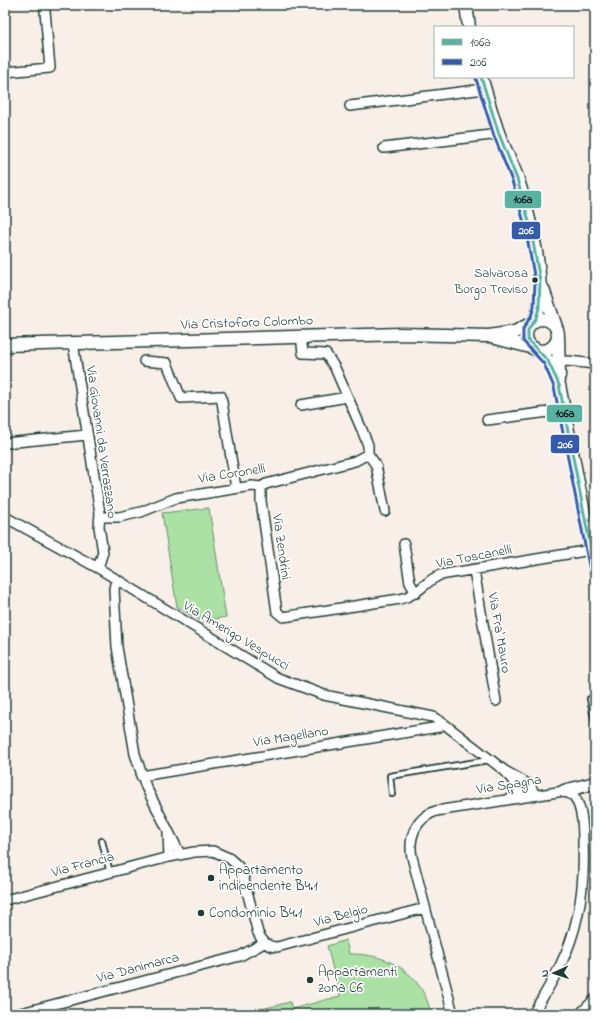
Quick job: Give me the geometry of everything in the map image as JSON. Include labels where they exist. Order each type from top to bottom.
[{"type":"street","points":[[466,5],[469,26]]},
{"type":"street","points":[[5,72],[50,68],[45,11]]},
{"type":"street","points":[[480,78],[498,134],[517,179],[530,225],[540,280],[557,332],[553,362],[564,410],[595,570]]},
{"type":"street","points":[[350,106],[484,89]]},
{"type":"street","points":[[384,148],[498,134]]},
{"type":"street","points":[[540,280],[539,308],[527,335],[528,340],[536,349],[553,362],[595,364]]},
{"type":"street","points":[[532,323],[540,319],[547,319],[557,332],[555,344],[549,349],[536,349]]},
{"type":"street","name":"Via Cristoforo Colombo","points":[[5,345],[301,336],[422,334],[489,336],[515,332],[532,323]]},
{"type":"street","points":[[301,336],[303,353],[324,353],[328,356],[366,440],[368,454],[376,465],[385,511]]},
{"type":"street","name":"Via Cristoforo Colombo","points":[[489,336],[536,349]]},
{"type":"street","name":"Via Giovanni da Verrazzano","points":[[73,343],[100,517],[99,527],[103,552],[98,568]]},
{"type":"street","points":[[144,361],[167,363],[181,398],[221,396],[236,488]]},
{"type":"street","points":[[301,405],[347,397]]},
{"type":"street","points":[[487,420],[517,413],[564,410]]},
{"type":"street","points":[[5,443],[87,435]]},
{"type":"street","name":"Via Coronelli","points":[[100,517],[133,514],[150,509],[176,498],[236,488],[261,487],[266,484],[355,461],[368,454]]},
{"type":"street","name":"Via Zendrini","points":[[261,487],[261,501],[276,611]]},
{"type":"street","name":"Via Amerigo Vespucci","points":[[5,517],[98,568],[256,666],[285,682],[324,695],[425,715],[443,723],[505,771]]},
{"type":"street","points":[[404,544],[410,583],[416,593]]},
{"type":"street","name":"Via Toscanelli","points":[[276,611],[280,616],[288,617],[400,600],[416,593],[437,576],[591,550]]},
{"type":"street","name":"Via Fra' Mauro","points":[[474,570],[496,700]]},
{"type":"street","points":[[116,579],[114,589],[117,647],[133,745],[141,776],[180,854],[213,851],[229,858],[238,866],[243,876],[258,933],[264,943]]},
{"type":"street","name":"Via Magellano","points":[[141,776],[439,727],[443,723]]},
{"type":"street","points":[[505,771],[530,785],[535,795]]},
{"type":"street","points":[[505,771],[517,786],[519,797]]},
{"type":"street","points":[[564,791],[595,783]]},
{"type":"street","name":"Via Spagna","points":[[453,1014],[410,848],[413,833],[421,820],[432,812],[442,809],[564,791],[574,796],[581,817],[584,865],[581,903],[574,930],[560,966],[533,1014]]},
{"type":"street","points":[[168,832],[169,857]]},
{"type":"street","name":"Via Francia","points":[[5,900],[180,854]]},
{"type":"street","name":"Via Belgio","points":[[264,943],[277,947],[425,908]]},
{"type":"street","name":"Via Danimarca","points":[[17,1014],[240,956],[264,943]]},
{"type":"street","points":[[583,1014],[595,1001]]},
{"type":"street","points":[[583,1014],[595,1013]]},
{"type":"lane","points":[[590,699],[595,722]]},
{"type":"lane","points":[[392,794],[390,776],[491,760]]},
{"type":"lane","points":[[102,841],[110,873]]},
{"type":"green space","points":[[209,508],[226,617],[208,620],[206,615],[201,616],[203,622],[177,607],[162,513]]},
{"type":"green space","points":[[346,940],[349,954],[378,957],[402,969],[412,977],[427,1000],[431,1014],[242,1014],[290,1002],[292,1009],[340,996],[327,946]]},
{"type":"transit line","name":"106a","points":[[481,78],[499,134],[517,179],[530,225],[540,281],[539,308],[536,318],[528,330],[528,340],[548,361],[559,385],[595,570]]},
{"type":"transit line","name":"206","points":[[476,79],[494,136],[512,181],[525,226],[535,281],[534,307],[531,316],[523,329],[523,341],[544,364],[554,387],[590,571]]},
{"type":"place","name":"Salvarosa Borgo Treviso","points":[[535,280]]},
{"type":"place","name":"Appartamento indipendente B4.1","points":[[211,878]]},
{"type":"place","name":"Condominio B4.1","points":[[201,913]]},
{"type":"place","name":"Appartamenti zona C6","points":[[310,980]]}]
